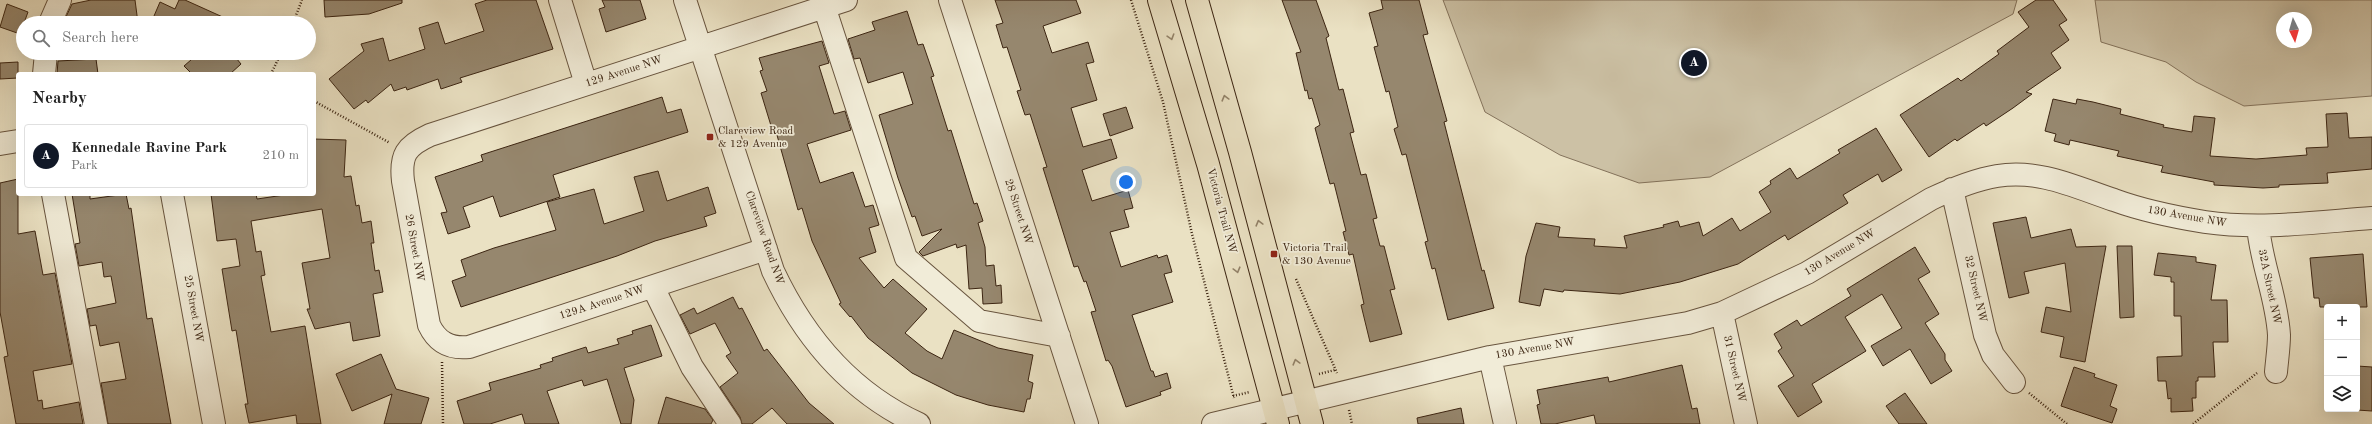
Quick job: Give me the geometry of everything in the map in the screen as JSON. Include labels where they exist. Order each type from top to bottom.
[{"type":"main road","name":"Victoria Trail NW","points":[[1159,0],[1208,164],[1276,416]]},
{"type":"main road","points":[[1197,0],[1214,57],[1312,424]]},
{"type":"street","points":[[53,16],[60,0]]},
{"type":"street","points":[[560,0],[586,84]]},
{"type":"street","name":"Clareview Road NW","points":[[686,0],[766,250],[784,295],[812,338],[829,358],[867,393],[919,424]]},
{"type":"street","name":"129 Avenue NW","points":[[406,152],[414,144],[430,135],[701,47],[823,4],[846,0]]},
{"type":"street","name":"28 Street NW","points":[[950,0],[1087,424]]},
{"type":"street","points":[[823,4],[906,258],[979,321],[1059,336]]},
{"type":"street","points":[[44,72],[45,60]]},
{"type":"street","points":[[0,144],[16,141]]},
{"type":"street","name":"26 Street NW","points":[[406,152],[402,172],[426,315],[433,334],[439,340]]},
{"type":"street","name":"130 Avenue NW","points":[[1306,400],[1490,357],[1688,322],[1722,313],[1807,273],[1931,199],[1952,189],[1997,176],[2039,176],[2059,180],[2114,200],[2167,216],[2206,222],[2258,226],[2372,218]]},
{"type":"street","name":"32 Street NW","points":[[1952,189],[1985,335],[1993,355],[2014,382]]},
{"type":"street","points":[[53,196],[96,424]]},
{"type":"street","name":"25 Street NW","points":[[172,196],[214,424]]},
{"type":"street","name":"32A Street NW","points":[[2258,226],[2261,255],[2276,315],[2279,336],[2276,372]]},
{"type":"street","name":"129A Avenue NW","points":[[439,340],[458,348],[469,347],[766,250]]},
{"type":"street","points":[[653,287],[692,367],[730,424]]},
{"type":"street","name":"31 Street NW","points":[[1722,313],[1746,424]]},
{"type":"street","points":[[1490,357],[1505,424]]},
{"type":"street","points":[[1213,424],[1238,417],[1276,416],[1306,400]]},
{"type":"path","points":[[296,16],[302,0]]},
{"type":"path","points":[[1131,0],[1163,102],[1192,234],[1238,417]]},
{"type":"path","points":[[272,72],[278,60]]},
{"type":"path","points":[[316,102],[406,152]]},
{"type":"path","points":[[1290,279],[1295,277],[1344,391],[1352,424]]},
{"type":"path","points":[[439,340],[444,380],[443,424]]},
{"type":"path","points":[[2193,424],[2257,373],[2276,372]]},
{"type":"path","points":[[2014,382],[2067,424]]},
{"type":"shaded area","points":[[1443,0],[2017,0],[2013,14],[1710,177],[1639,183],[1560,155],[1485,112]]},
{"type":"shaded area","points":[[2095,0],[2372,0],[2372,96],[2244,106],[2196,82],[2166,62],[2101,42]]},
{"type":"building","points":[[91,0],[135,0],[137,16],[66,16],[72,4]]},
{"type":"building","points":[[179,0],[185,0],[220,16],[154,16],[160,2],[175,9]]},
{"type":"building","points":[[324,0],[402,0],[402,3],[369,14],[325,17]]},
{"type":"building","points":[[487,0],[536,0],[553,49],[460,78],[462,82],[441,89],[438,79],[407,90],[406,87],[394,91],[391,84],[368,103],[366,100],[354,109],[329,79],[364,51],[361,44],[383,38],[389,61],[425,49],[419,28],[438,22],[445,44],[484,31],[475,4]]},
{"type":"building","points":[[602,0],[640,0],[646,19],[606,32],[599,9],[605,7]]},
{"type":"building","points":[[995,0],[1076,0],[1081,13],[1043,26],[1052,53],[1088,42],[1094,62],[1086,64],[1097,100],[1071,108],[1083,147],[1111,139],[1117,158],[1082,170],[1092,201],[1128,190],[1133,208],[1124,210],[1129,227],[1110,232],[1121,267],[1157,255],[1158,258],[1167,255],[1172,272],[1164,274],[1173,302],[1132,315],[1151,371],[1153,371],[1155,377],[1167,373],[1171,388],[1160,392],[1161,395],[1126,407],[1112,366],[1108,360],[1106,361],[1091,312],[1096,311],[1086,281],[1084,282],[1078,266],[1074,267],[1043,168],[1047,167],[1030,114],[1025,115],[1017,91],[1021,90],[1007,47],[1003,48],[996,25],[1003,23]]},
{"type":"building","points":[[1282,0],[1316,0],[1329,36],[1326,38],[1339,90],[1343,89],[1354,132],[1350,133],[1361,175],[1366,174],[1377,218],[1373,219],[1380,246],[1384,246],[1395,289],[1390,290],[1402,334],[1370,342],[1361,305],[1364,304],[1353,254],[1349,255],[1343,232],[1346,231],[1334,183],[1330,184],[1315,128],[1320,125],[1312,98],[1309,99],[1307,90],[1305,91],[1296,53],[1301,52]]},
{"type":"building","points":[[1381,0],[1419,0],[1428,34],[1423,35],[1447,121],[1444,122],[1482,271],[1484,270],[1494,308],[1448,320],[1435,268],[1432,269],[1425,242],[1428,241],[1406,154],[1402,155],[1394,129],[1398,127],[1389,91],[1386,92],[1374,47],[1378,46],[1369,13],[1383,9]]},
{"type":"building","points":[[2036,0],[2053,0],[2067,20],[2059,25],[2069,40],[2051,53],[2061,68],[2026,92],[2032,94],[2013,108],[1986,126],[1984,123],[1957,141],[1955,139],[1929,157],[1900,115],[1958,78],[1961,81],[1999,54],[1997,51],[2029,27],[2018,12]]},
{"type":"building","points":[[7,4],[28,12],[27,16],[16,16],[16,33],[0,27]]},
{"type":"building","points":[[907,11],[918,45],[923,44],[934,76],[931,77],[948,131],[951,130],[974,204],[977,203],[983,221],[978,223],[985,247],[986,266],[994,265],[996,286],[1001,285],[1002,303],[983,304],[982,288],[969,289],[966,245],[957,248],[956,244],[923,256],[919,252],[942,229],[922,236],[915,216],[912,217],[898,178],[879,115],[913,104],[903,72],[868,83],[860,58],[854,59],[848,39],[875,30],[872,22]]},
{"type":"building","points":[[822,41],[829,63],[819,66],[834,114],[845,111],[851,130],[807,144],[820,183],[853,172],[865,207],[873,205],[879,225],[869,228],[876,252],[859,258],[884,288],[893,279],[927,309],[905,333],[927,351],[942,359],[954,330],[998,348],[1033,355],[1028,381],[1033,383],[1030,399],[1027,399],[1024,412],[988,405],[956,395],[912,373],[868,338],[851,316],[850,317],[839,304],[841,303],[812,241],[802,208],[798,210],[775,128],[772,129],[761,93],[767,91],[760,71],[763,70],[759,58]]},
{"type":"building","points":[[96,60],[98,72],[57,72],[58,61]]},
{"type":"building","points":[[191,60],[238,60],[241,64],[232,72],[190,72],[184,66]]},
{"type":"building","points":[[18,62],[18,72],[16,72],[16,78],[0,79],[0,63]]},
{"type":"building","points":[[662,97],[667,113],[681,109],[688,132],[553,175],[560,197],[500,217],[493,196],[463,207],[470,227],[448,234],[441,213],[447,212],[435,177],[483,161],[481,155]]},
{"type":"building","points":[[2053,99],[2076,104],[2077,99],[2093,102],[2121,109],[2120,114],[2164,125],[2163,127],[2192,132],[2194,116],[2215,118],[2210,156],[2256,159],[2307,155],[2306,148],[2328,147],[2326,114],[2347,113],[2349,138],[2372,137],[2372,169],[2327,173],[2328,183],[2279,185],[2279,187],[2263,188],[2214,185],[2214,182],[2161,172],[2163,166],[2117,156],[2119,151],[2070,140],[2069,145],[2054,141],[2056,134],[2045,131]]},
{"type":"building","points":[[1126,107],[1133,128],[1110,136],[1103,114]]},
{"type":"building","points":[[1876,128],[1902,170],[1882,182],[1878,174],[1843,195],[1848,203],[1788,240],[1785,235],[1738,264],[1680,282],[1620,294],[1564,290],[1563,292],[1544,289],[1540,306],[1519,302],[1526,256],[1536,223],[1560,227],[1558,237],[1595,239],[1594,246],[1627,248],[1624,236],[1664,227],[1663,225],[1678,221],[1680,227],[1699,222],[1703,236],[1732,218],[1740,231],[1771,212],[1759,192],[1771,184],[1770,181],[1790,168],[1797,179],[1840,153],[1838,150]]},
{"type":"building","points":[[316,139],[346,140],[344,177],[351,176],[356,206],[359,205],[362,223],[371,221],[374,243],[371,243],[375,271],[379,270],[383,292],[373,294],[380,336],[353,341],[350,322],[315,329],[307,309],[310,309],[302,263],[330,258],[322,209],[251,221],[256,252],[261,251],[265,275],[261,276],[271,332],[305,326],[321,424],[297,424],[296,415],[249,423],[245,404],[248,404],[236,330],[232,331],[222,269],[240,266],[236,239],[217,241],[211,196],[256,196],[257,199],[277,196],[316,196]]},
{"type":"building","points":[[658,171],[667,201],[708,187],[716,213],[704,217],[707,226],[655,241],[617,256],[461,307],[452,281],[466,276],[461,260],[494,248],[556,230],[547,202],[594,189],[604,224],[644,211],[634,177]]},
{"type":"building","points":[[16,179],[16,196],[18,196],[18,234],[35,231],[43,275],[55,273],[72,364],[33,371],[38,401],[42,400],[43,409],[79,402],[83,424],[16,424],[4,357],[8,356],[0,312],[0,183]]},
{"type":"building","points":[[72,196],[90,196],[90,199],[112,196],[126,196],[129,209],[131,208],[147,319],[152,318],[171,424],[108,424],[101,383],[126,379],[119,342],[100,346],[96,325],[90,326],[87,309],[116,303],[111,276],[104,277],[102,262],[79,266],[75,244],[80,243]]},
{"type":"building","points":[[2026,217],[2031,238],[2071,229],[2076,247],[2106,246],[2085,362],[2060,357],[2064,337],[2041,332],[2046,307],[2071,312],[2065,263],[2024,272],[2029,293],[2009,298],[1993,223]]},
{"type":"building","points":[[2117,246],[2132,246],[2134,317],[2120,318]]},
{"type":"building","points":[[1915,247],[1930,272],[1918,279],[1939,314],[1925,323],[1945,354],[1945,360],[1952,371],[1931,384],[1910,349],[1883,366],[1871,346],[1902,328],[1882,294],[1845,317],[1866,351],[1812,384],[1822,402],[1798,417],[1778,386],[1794,376],[1778,351],[1782,348],[1774,334],[1797,320],[1801,326],[1851,296],[1847,289]]},
{"type":"building","points":[[2158,253],[2196,257],[2196,262],[2216,265],[2211,300],[2227,300],[2228,342],[2213,342],[2215,377],[2198,377],[2198,381],[2196,381],[2196,398],[2192,398],[2193,411],[2171,412],[2171,398],[2168,399],[2166,381],[2158,381],[2157,357],[2182,356],[2181,316],[2174,316],[2174,282],[2171,282],[2171,277],[2154,275]]},
{"type":"building","points":[[2363,254],[2367,307],[2360,307],[2360,304],[2324,304],[2324,307],[2320,307],[2319,298],[2314,298],[2310,258]]},
{"type":"building","points":[[733,297],[739,309],[742,308],[764,351],[767,349],[809,403],[834,424],[787,424],[772,408],[752,424],[742,424],[740,417],[720,387],[738,373],[726,356],[731,353],[715,323],[690,334],[680,315],[694,308],[697,314]]},
{"type":"building","points":[[651,325],[662,356],[624,368],[634,400],[631,424],[621,424],[607,379],[584,386],[582,380],[547,391],[559,424],[525,424],[522,414],[490,424],[464,424],[457,401],[491,390],[489,383],[541,368],[540,365],[553,361],[552,358],[586,347],[588,353],[619,344],[617,339],[633,334],[632,331]]},
{"type":"building","points":[[381,354],[396,389],[429,398],[421,424],[384,424],[392,394],[352,411],[336,374]]},
{"type":"building","points":[[1682,365],[1692,409],[1697,408],[1700,424],[1596,424],[1594,415],[1555,424],[1541,424],[1537,405],[1540,404],[1537,390],[1608,377],[1609,382]]},
{"type":"building","points":[[2360,366],[2372,367],[2372,411],[2360,410]]},
{"type":"building","points":[[2074,367],[2095,374],[2094,377],[2117,385],[2110,406],[2117,409],[2112,423],[2061,406]]},
{"type":"building","points":[[1905,393],[1927,424],[1899,424],[1886,406]]},
{"type":"building","points":[[666,397],[705,409],[713,420],[711,424],[658,424]]},
{"type":"building","points":[[1461,408],[1464,424],[1418,424],[1417,418]]},
{"type":"place","name":"Kennedale Ravine Park","points":[[1694,63]]},
{"type":"place","name":"Clareview Road & 129 Avenue","points":[[710,137]]},
{"type":"place","name":"Victoria Trail & 130 Avenue","points":[[1274,254]]}]
